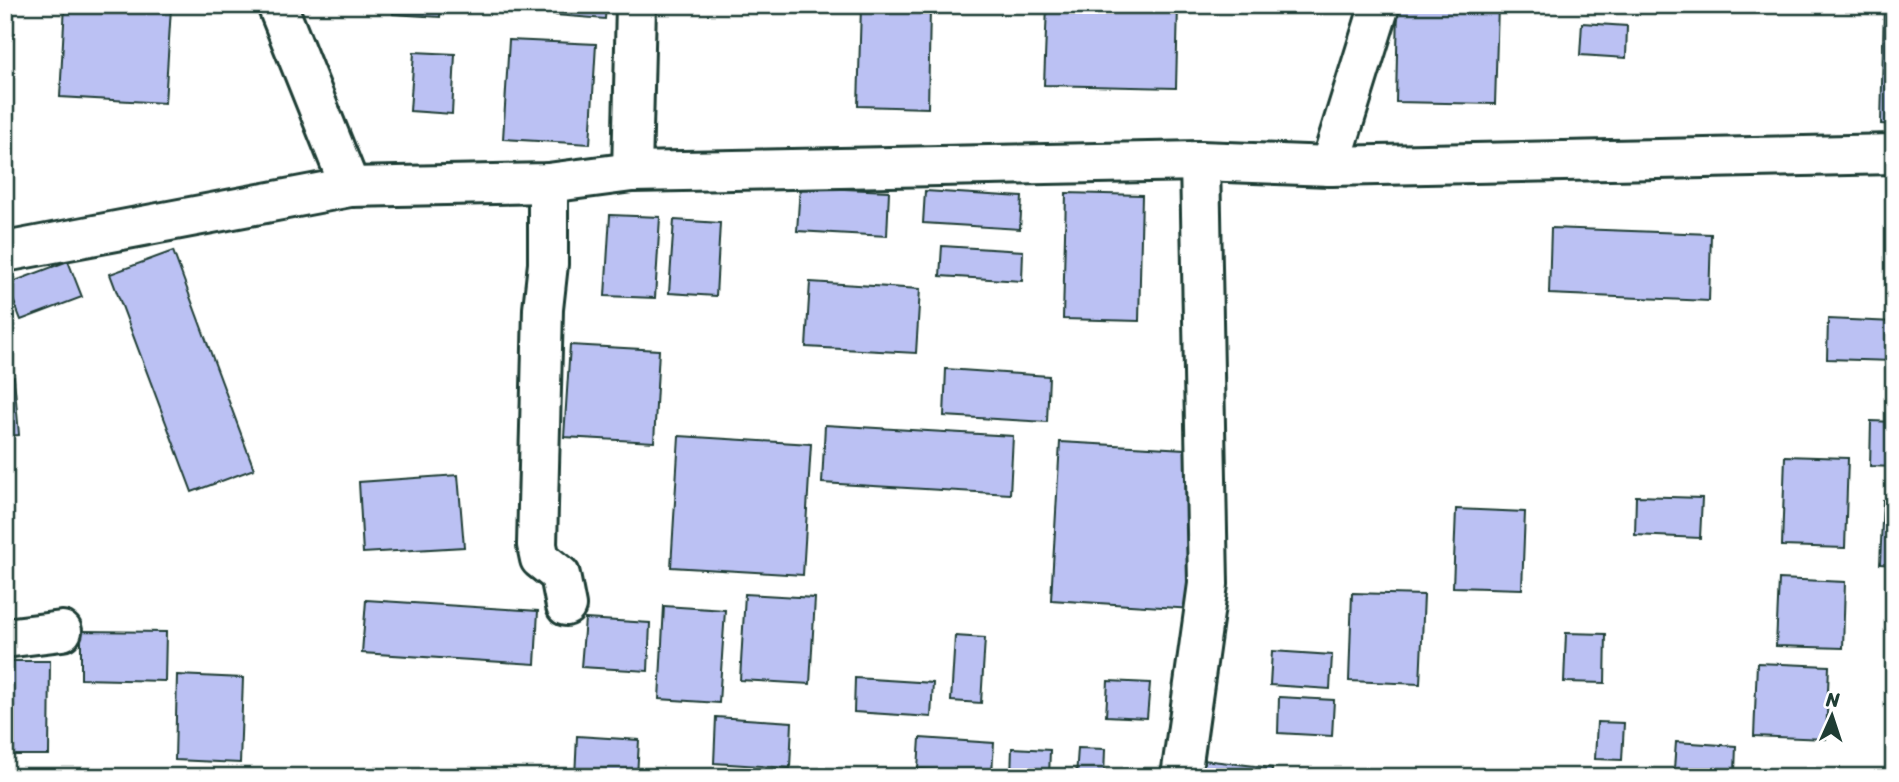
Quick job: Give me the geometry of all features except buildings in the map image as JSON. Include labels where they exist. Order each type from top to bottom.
[{"type":"street","points":[[277,5],[350,187]]},
{"type":"street","points":[[632,172],[636,5]]},
{"type":"street","points":[[1330,166],[1380,5]]},
{"type":"street","points":[[5,252],[350,187],[548,183],[632,172],[1200,161],[1330,166],[1894,154]]},
{"type":"street","points":[[1181,777],[1208,584],[1200,161]]},
{"type":"street","points":[[548,183],[548,264],[544,309],[537,545],[540,559],[560,575],[566,606]]},
{"type":"street","points":[[5,638],[62,631]]}]
